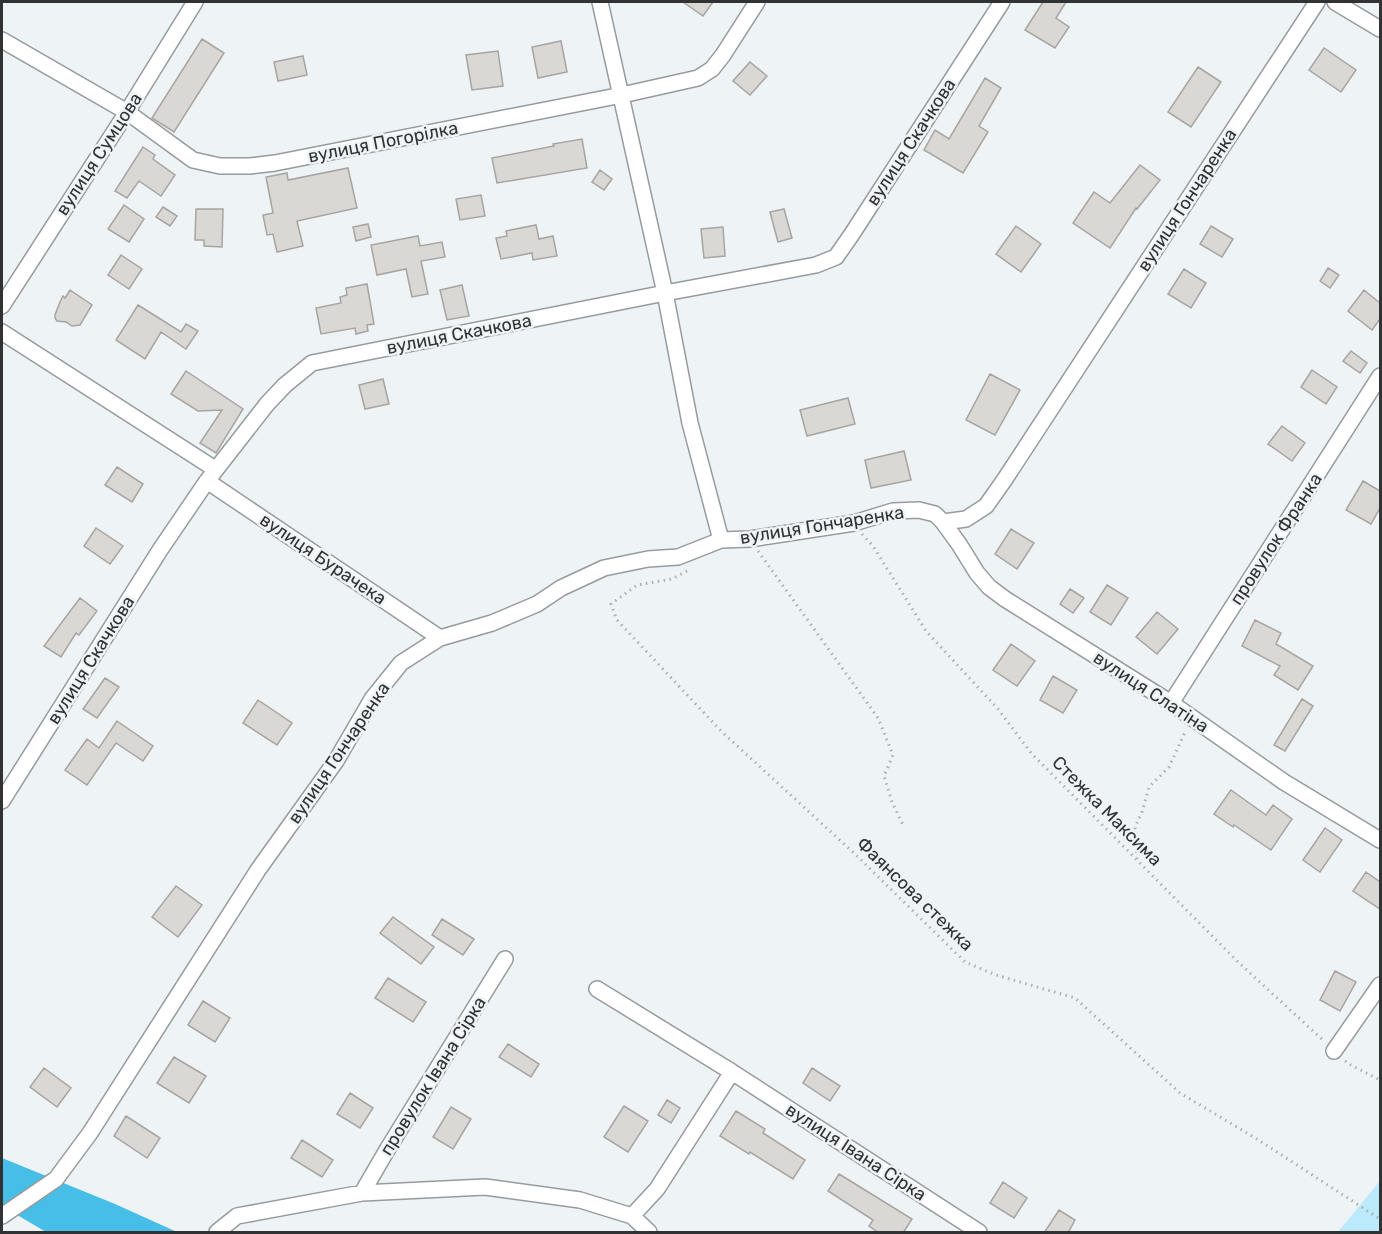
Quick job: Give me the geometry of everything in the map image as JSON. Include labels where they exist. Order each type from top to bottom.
[{"type":"street","name":"вулиця Сумцова","points":[[2,306],[195,2]]},
{"type":"street","points":[[600,2],[665,293],[690,423],[722,540]]},
{"type":"street","name":"вулиця Погорілка","points":[[2,40],[127,111],[193,160],[220,166],[250,166],[622,95],[698,78],[712,69],[723,55],[757,2]]},
{"type":"street","name":"вулиця Скачкова","points":[[2,801],[160,550],[211,475],[267,404],[285,385],[312,363],[816,265],[836,257],[1002,2]]},
{"type":"street","name":"вулиця Гончаренка","points":[[2,1216],[56,1179],[90,1133],[258,870],[336,760],[372,699],[401,663],[440,638],[492,623],[537,604],[561,588],[604,568],[648,559],[678,557],[722,540],[750,539],[854,523],[893,511],[919,510],[935,514],[943,522],[966,519],[986,506],[1317,2]]},
{"type":"street","points":[[1335,2],[1380,29]]},
{"type":"street","name":"вулиця Бурачека","points":[[2,332],[211,475],[440,638]]},
{"type":"street","name":"провулок Франка","points":[[1171,703],[1380,376]]},
{"type":"street","name":"вулиця Слатіна","points":[[943,522],[977,573],[989,587],[1005,599],[1187,713],[1284,782],[1380,840]]},
{"type":"street","name":"провулок Івана Сірка","points":[[362,1193],[505,959]]},
{"type":"street","points":[[1334,1051],[1380,985]]},
{"type":"street","name":"вулиця Івана Сірка","points":[[597,988],[732,1072],[979,1233]]},
{"type":"street","points":[[632,1216],[657,1188],[732,1072]]},
{"type":"street","points":[[217,1233],[237,1216],[362,1193],[485,1187],[580,1200],[632,1216],[649,1233]]},
{"type":"path","name":"Стежка Максима","points":[[854,523],[873,546],[926,630],[998,709],[1031,753],[1238,962],[1349,1064],[1380,1080]]},
{"type":"path","points":[[750,539],[878,718],[893,755],[884,776],[892,802],[903,825]]},
{"type":"path","name":"Фаянсова стежка","points":[[691,568],[672,579],[637,585],[611,604],[617,620],[720,731],[856,855],[965,962],[996,975],[1075,998],[1180,1093],[1257,1139],[1380,1219]]},
{"type":"path","points":[[1137,861],[1135,827],[1149,787],[1169,767],[1186,732],[1187,713]]},
{"type":"shaded area","points":[[2,1158],[177,1232],[46,1232],[2,1206]]},
{"type":"shaded area","points":[[1380,1181],[1380,1232],[1338,1232]]},
{"type":"building","points":[[683,2],[713,2],[703,16]]},
{"type":"building","points":[[1043,2],[1066,2],[1056,18],[1069,27],[1055,48],[1025,30]]},
{"type":"building","points":[[202,39],[224,53],[174,132],[152,118]]},
{"type":"building","points":[[561,41],[567,72],[538,78],[532,47]]},
{"type":"building","points":[[1324,48],[1356,70],[1341,92],[1309,70]]},
{"type":"building","points":[[498,51],[503,86],[472,90],[466,55]]},
{"type":"building","points":[[303,56],[307,75],[278,81],[274,62]]},
{"type":"building","points":[[750,62],[767,76],[750,95],[733,81]]},
{"type":"building","points":[[1198,67],[1221,82],[1191,127],[1168,112]]},
{"type":"building","points":[[985,78],[1001,88],[979,126],[988,132],[963,173],[924,150],[935,130],[949,139]]},
{"type":"building","points":[[582,139],[587,168],[497,183],[492,158]]},
{"type":"building","points":[[143,147],[155,155],[153,159],[175,175],[161,196],[139,181],[127,198],[115,191]]},
{"type":"building","points":[[1140,165],[1160,180],[1136,208],[1110,248],[1073,223],[1094,192],[1110,203]]},
{"type":"building","points":[[348,168],[357,208],[297,221],[303,246],[277,252],[273,234],[267,235],[263,215],[273,213],[266,177],[287,173],[288,180]]},
{"type":"building","points":[[600,170],[612,179],[604,190],[592,182]]},
{"type":"building","points":[[481,195],[485,216],[460,220],[456,199]]},
{"type":"building","points":[[124,205],[144,219],[129,242],[108,229]]},
{"type":"building","points":[[163,207],[177,216],[170,226],[156,217]]},
{"type":"building","points":[[196,209],[223,209],[222,247],[204,246],[204,240],[195,240]]},
{"type":"building","points":[[784,209],[792,238],[778,242],[770,212]]},
{"type":"building","points":[[368,224],[371,237],[356,241],[353,227]]},
{"type":"building","points":[[536,225],[539,239],[553,236],[557,256],[533,260],[532,253],[501,259],[496,238],[507,236],[506,231]]},
{"type":"building","points":[[1016,226],[1041,244],[1021,272],[996,254]]},
{"type":"building","points":[[1211,226],[1233,239],[1222,257],[1200,244]]},
{"type":"building","points":[[723,227],[725,256],[704,258],[701,229]]},
{"type":"building","points":[[418,236],[420,246],[442,242],[445,257],[421,261],[428,294],[412,297],[406,269],[377,275],[371,245]]},
{"type":"building","points":[[121,255],[142,269],[129,289],[108,275]]},
{"type":"building","points":[[1328,268],[1339,275],[1330,288],[1320,281]]},
{"type":"building","points":[[1184,269],[1206,283],[1191,308],[1168,294]]},
{"type":"building","points":[[367,284],[374,324],[367,325],[368,331],[356,334],[355,328],[321,334],[316,308],[341,303],[340,297],[347,295],[346,288]]},
{"type":"building","points":[[462,285],[469,316],[447,320],[440,290]]},
{"type":"building","points":[[70,290],[92,305],[80,325],[72,326],[66,322],[57,321],[55,318],[63,296],[65,298]]},
{"type":"building","points":[[1364,290],[1380,303],[1380,319],[1372,330],[1348,311]]},
{"type":"building","points":[[138,305],[181,332],[186,324],[198,331],[186,349],[161,332],[145,359],[116,340]]},
{"type":"building","points":[[1351,351],[1367,363],[1360,373],[1343,361]]},
{"type":"building","points":[[1312,370],[1337,387],[1326,404],[1301,387]]},
{"type":"building","points":[[186,371],[243,409],[216,453],[200,443],[222,410],[198,411],[171,394]]},
{"type":"building","points":[[990,374],[1020,390],[995,435],[966,420]]},
{"type":"building","points":[[383,379],[389,404],[365,409],[359,385]]},
{"type":"building","points":[[848,398],[855,424],[807,436],[800,410]]},
{"type":"building","points":[[1282,426],[1305,443],[1292,461],[1268,444]]},
{"type":"building","points":[[904,451],[911,480],[871,488],[865,460]]},
{"type":"building","points":[[117,467],[143,484],[132,502],[105,485]]},
{"type":"building","points":[[1363,481],[1380,491],[1380,508],[1371,524],[1346,510]]},
{"type":"building","points":[[96,528],[123,546],[110,564],[84,546]]},
{"type":"building","points":[[1011,529],[1034,543],[1017,569],[995,554]]},
{"type":"building","points":[[1107,585],[1128,598],[1111,625],[1090,612]]},
{"type":"building","points":[[1070,589],[1084,598],[1073,613],[1060,604]]},
{"type":"building","points":[[80,598],[97,611],[79,635],[76,633],[61,657],[44,646]]},
{"type":"building","points":[[1157,612],[1178,629],[1157,654],[1136,637]]},
{"type":"building","points":[[1255,620],[1281,633],[1276,644],[1313,666],[1298,690],[1274,675],[1280,666],[1242,646]]},
{"type":"building","points":[[1011,644],[1035,661],[1017,686],[993,670]]},
{"type":"building","points":[[1053,676],[1077,690],[1063,713],[1040,700]]},
{"type":"building","points":[[105,678],[119,687],[97,718],[83,709]]},
{"type":"building","points":[[1302,699],[1313,706],[1285,751],[1274,745]]},
{"type":"building","points":[[258,700],[292,723],[277,745],[243,723]]},
{"type":"building","points":[[117,721],[153,746],[143,761],[116,743],[87,785],[65,770],[87,739],[99,748]]},
{"type":"building","points":[[1231,790],[1266,815],[1273,805],[1292,819],[1271,850],[1214,814]]},
{"type":"building","points":[[1325,828],[1342,840],[1320,872],[1303,860]]},
{"type":"building","points":[[1366,872],[1380,882],[1380,909],[1353,891]]},
{"type":"building","points":[[176,886],[202,905],[178,937],[152,917]]},
{"type":"building","points":[[393,917],[434,947],[421,964],[380,933]]},
{"type":"building","points":[[442,919],[474,939],[463,955],[432,935]]},
{"type":"building","points":[[1335,971],[1356,982],[1340,1011],[1320,1000]]},
{"type":"building","points":[[388,978],[426,1002],[413,1022],[375,998]]},
{"type":"building","points":[[203,1001],[230,1018],[215,1042],[188,1025]]},
{"type":"building","points":[[508,1044],[539,1064],[531,1077],[499,1057]]},
{"type":"building","points":[[174,1057],[206,1076],[189,1103],[157,1083]]},
{"type":"building","points":[[44,1068],[71,1088],[57,1107],[30,1087]]},
{"type":"building","points":[[812,1068],[840,1086],[830,1101],[803,1083]]},
{"type":"building","points":[[350,1093],[373,1108],[360,1128],[337,1114]]},
{"type":"building","points":[[667,1100],[680,1108],[671,1123],[658,1115]]},
{"type":"building","points":[[624,1106],[648,1121],[628,1152],[604,1137]]},
{"type":"building","points":[[451,1107],[471,1119],[453,1149],[433,1137]]},
{"type":"building","points":[[736,1111],[765,1129],[763,1133],[805,1160],[793,1179],[720,1136]]},
{"type":"building","points":[[126,1116],[160,1138],[147,1158],[114,1136]]},
{"type":"building","points":[[302,1140],[333,1160],[322,1177],[291,1158]]},
{"type":"building","points":[[839,1174],[912,1219],[903,1233],[879,1233],[869,1226],[873,1220],[828,1191]]},
{"type":"building","points":[[1003,1182],[1027,1198],[1014,1218],[990,1203]]},
{"type":"building","points":[[1059,1210],[1075,1220],[1068,1233],[1044,1233]]}]
